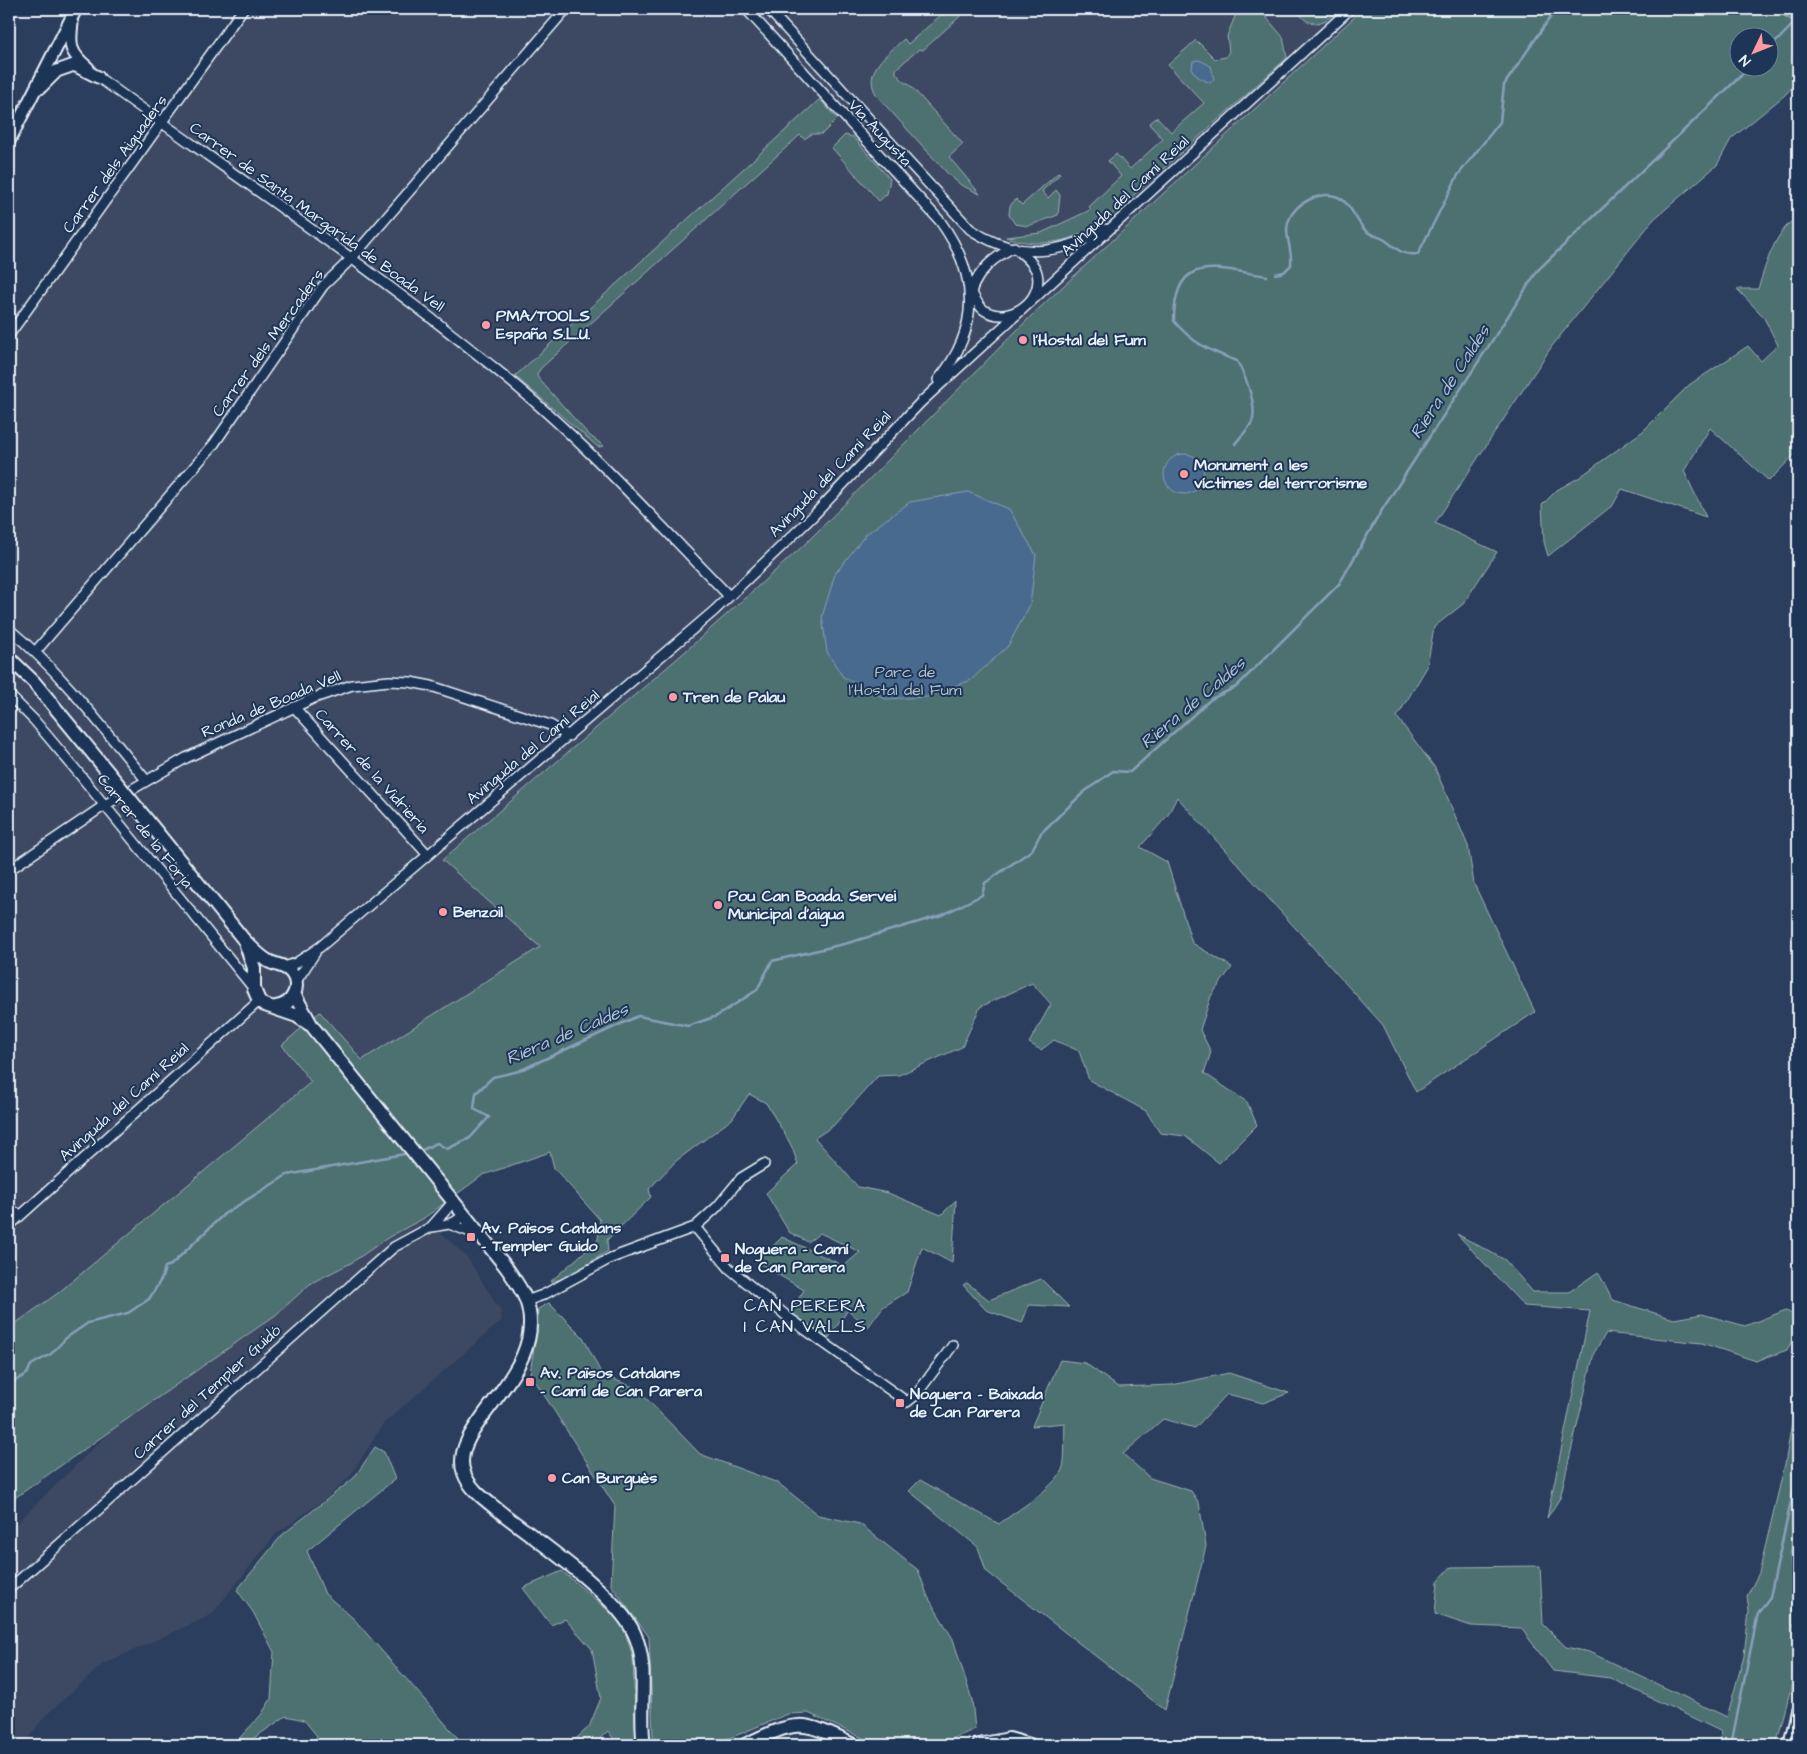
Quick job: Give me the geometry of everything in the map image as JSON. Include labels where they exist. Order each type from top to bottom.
[{"type":"main road","points":[[9,658],[55,708],[244,940],[261,957],[280,966],[293,976],[295,989],[312,1026],[454,1201],[518,1284],[526,1301],[528,1327],[523,1356],[505,1388],[468,1438],[462,1454],[464,1473],[480,1495],[592,1586],[627,1620],[639,1648],[644,1745]]},
{"type":"main road","points":[[9,668],[55,708]]},
{"type":"main road","points":[[244,940],[253,962],[256,989],[265,1005],[276,1007],[312,1026]]},
{"type":"main road","points":[[256,989],[262,969],[280,966]]},
{"type":"main road","points":[[276,1007],[289,1002],[295,989]]},
{"type":"main road","points":[[1790,1745],[1798,1711]]},
{"type":"main road","points":[[745,1745],[782,1728],[798,1725],[820,1729],[853,1745]]},
{"type":"main road","points":[[979,1745],[1009,1739],[1030,1745]]},
{"type":"street","name":"Carrer dels Aiguaders","points":[[9,335],[163,124],[243,9]]},
{"type":"street","name":"Carrer dels Mercaders","points":[[36,651],[214,444],[323,286],[351,259],[566,9]]},
{"type":"street","name":"Via Augusta","points":[[746,9],[940,221],[953,239],[964,263],[971,291],[983,309],[992,314],[1015,312],[1029,304],[1035,294],[1037,273],[1028,259],[1014,248]]},
{"type":"street","name":"Via Augusta","points":[[768,9],[970,229],[988,241],[1037,252],[1064,248],[1086,240],[1121,220]]},
{"type":"street","name":"Avinguda del Camí Reial","points":[[280,966],[296,963],[320,947],[729,596],[813,516],[920,403],[1350,9]]},
{"type":"street","points":[[74,12],[70,44],[76,58],[98,77]]},
{"type":"street","points":[[9,141],[74,12]]},
{"type":"street","points":[[32,96],[57,71],[74,65],[98,77]]},
{"type":"street","name":"Carrer de Santa Margarida de Boada Vell","points":[[98,77],[370,271],[504,376],[629,492],[729,596]]},
{"type":"street","name":"Via Augusta","points":[[920,403],[948,368],[962,344],[970,311],[971,291],[976,277],[984,266],[1014,248]]},
{"type":"street","points":[[9,629],[36,651],[146,780]]},
{"type":"street","name":"Ronda de Boada Vell","points":[[9,870],[105,805],[186,758],[294,707],[352,685],[389,681],[410,682],[455,694],[550,725],[568,736]]},
{"type":"street","name":"Carrer de la Forja","points":[[9,695],[34,720],[256,989]]},
{"type":"street","name":"Carrer de la Vidrieria","points":[[294,707],[428,855]]},
{"type":"street","name":"Avinguda del Camí Reial","points":[[295,989],[320,947]]},
{"type":"street","name":"Avinguda del Camí Reial","points":[[9,1226],[256,989]]},
{"type":"street","points":[[526,1301],[543,1295],[611,1258],[695,1226],[717,1207],[741,1178],[764,1164]]},
{"type":"street","name":"Carrer del Templer Guidó","points":[[9,1589],[394,1248],[431,1227],[454,1201]]},
{"type":"street","points":[[9,1209],[21,1215]]},
{"type":"street","name":"Carrer del Templer Guidó","points":[[431,1227],[449,1224],[460,1219],[464,1214]]},
{"type":"street","points":[[449,1224],[482,1237]]},
{"type":"street","points":[[695,1226],[729,1268],[789,1318],[907,1402],[916,1395],[953,1345]]},
{"type":"shaded area","points":[[236,9],[1363,9],[1033,314],[804,545],[679,657],[442,859],[541,947],[362,1060],[320,1012],[312,1082],[58,1293],[9,1328],[9,320],[60,257]]},
{"type":"shaded area","points":[[1199,60],[1211,66],[1214,79],[1210,83],[1198,77],[1192,70],[1193,61]]},
{"type":"shaded area","points":[[1184,454],[1198,460],[1204,474],[1198,488],[1184,494],[1170,488],[1164,474],[1170,460]]},
{"type":"shaded area","points":[[968,492],[1009,509],[1036,555],[1030,605],[1008,646],[971,680],[927,697],[886,699],[843,677],[827,652],[822,617],[835,574],[866,534],[910,502]]},
{"type":"shaded area","points":[[424,1218],[467,1257],[501,1312],[502,1320],[384,1423],[350,1476],[329,1496],[276,1534],[211,1615],[103,1664],[45,1716],[23,1745],[9,1745],[9,1531],[114,1428],[277,1314],[311,1283],[351,1263],[389,1237]]},
{"type":"green space","points":[[948,9],[968,9],[923,50],[919,49],[896,69],[896,73],[905,83],[908,83],[963,144],[949,157],[980,194],[961,185],[948,174],[877,96],[873,87],[874,71],[884,57],[904,39],[908,44]]},
{"type":"green space","points":[[1238,9],[1259,9],[1283,37],[1287,58],[1106,220],[1082,233],[1058,241],[1032,243],[1006,237],[1041,233],[1091,209],[1089,207],[1121,176],[1108,161],[1116,154],[1130,169],[1163,139],[1149,124],[1157,117],[1171,132],[1204,103],[1168,65],[1196,40],[1215,59],[1226,57],[1229,51],[1227,36]]},
{"type":"green space","points":[[1296,9],[1340,9],[1323,21],[1312,23],[1301,16]]},
{"type":"green space","name":"Parc de l'Hostal del Fum","points":[[1363,9],[1798,9],[1798,81],[1785,95],[1731,139],[1717,165],[1654,219],[1552,346],[1435,523],[1497,552],[1463,604],[1434,627],[1427,667],[1397,717],[1435,768],[1468,846],[1474,884],[1535,1012],[1416,1092],[1383,1025],[1177,797],[1168,815],[1140,847],[1167,862],[1192,943],[1232,967],[1211,996],[1200,1030],[1211,1052],[1204,1073],[1247,1102],[1257,1125],[1219,1163],[1185,1136],[1160,1133],[1146,1111],[1089,1080],[1079,1051],[1054,1040],[1041,1050],[1029,1043],[1051,1004],[1032,983],[980,1007],[962,1047],[899,1075],[878,1076],[833,1126],[815,1138],[858,1187],[888,1193],[941,1215],[956,1200],[952,1263],[922,1247],[907,1292],[883,1307],[868,1327],[848,1310],[828,1339],[790,1312],[804,1290],[757,1262],[782,1237],[844,1266],[860,1252],[820,1233],[808,1242],[789,1232],[766,1193],[798,1164],[791,1145],[766,1103],[749,1094],[732,1119],[676,1161],[649,1189],[651,1197],[607,1240],[608,1251],[566,1278],[550,1282],[598,1240],[600,1220],[554,1168],[550,1152],[483,1175],[424,1218],[389,1237],[351,1263],[311,1283],[277,1314],[9,1502],[9,1328],[58,1293],[311,1082],[282,1045],[320,1012],[362,1060],[540,947],[442,860],[679,657],[804,545],[1033,314]]},
{"type":"green space","points":[[820,99],[837,119],[822,134],[812,134],[804,139],[800,135],[541,368],[537,374],[538,378],[589,435],[604,446],[598,447],[515,376]]},
{"type":"green space","points":[[845,135],[853,137],[890,179],[887,194],[879,201],[832,148]]},
{"type":"green space","points":[[1059,172],[1060,174],[1042,191],[1048,198],[1056,190],[1060,195],[1058,215],[1028,226],[1015,224],[1009,215],[1010,206],[1016,199],[1022,205]]},
{"type":"green space","points":[[1798,217],[1798,265],[1795,269],[1798,271],[1798,451],[1769,481],[1710,428],[1684,471],[1706,517],[1622,489],[1613,505],[1548,556],[1544,542],[1542,505],[1557,490],[1580,477],[1643,431],[1689,385],[1748,346],[1761,361],[1778,345],[1763,316],[1737,289],[1758,289],[1777,239],[1783,230]]},
{"type":"green space","points":[[1457,1234],[1505,1260],[1533,1292],[1569,1292],[1598,1272],[1613,1300],[1674,1319],[1702,1314],[1745,1326],[1786,1310],[1798,1319],[1798,1329],[1787,1350],[1756,1361],[1702,1343],[1606,1333],[1594,1353],[1560,1498],[1547,1518],[1590,1311],[1524,1306]]},
{"type":"green space","points":[[1041,1279],[1069,1307],[1029,1305],[1022,1323],[986,1310],[963,1285],[967,1283],[989,1300]]},
{"type":"green space","points":[[549,1303],[583,1337],[602,1375],[636,1388],[700,1454],[778,1483],[818,1515],[860,1524],[918,1570],[928,1597],[953,1639],[972,1700],[975,1729],[938,1745],[878,1745],[808,1713],[788,1714],[713,1745],[658,1745],[653,1737],[649,1637],[611,1585],[615,1506],[530,1373],[538,1309]]},
{"type":"green space","points":[[1060,1360],[1085,1363],[1118,1387],[1172,1385],[1229,1373],[1289,1393],[1263,1403],[1227,1394],[1195,1428],[1163,1419],[1123,1454],[1150,1478],[1191,1491],[1199,1503],[1206,1546],[1165,1710],[986,1571],[978,1547],[909,1491],[920,1480],[999,1524],[1043,1492],[1062,1470],[1065,1423],[1032,1426]]},
{"type":"green space","points":[[1798,1409],[1798,1529],[1790,1553],[1793,1586],[1792,1623],[1798,1628],[1798,1661],[1776,1745],[1718,1745],[1722,1732],[1610,1678],[1553,1671],[1521,1628],[1471,1626],[1435,1614],[1438,1581],[1451,1567],[1540,1566],[1543,1624],[1566,1647],[1589,1652],[1727,1717],[1744,1656],[1749,1611],[1747,1596],[1759,1573],[1785,1464],[1793,1416]]},
{"type":"green space","points":[[375,1447],[384,1452],[395,1479],[307,1551],[325,1594],[354,1619],[464,1745],[313,1745],[317,1736],[304,1720],[286,1716],[244,1745],[233,1745],[261,1715],[271,1699],[274,1652],[253,1612],[237,1590],[282,1535],[354,1478]]},
{"type":"green space","points":[[562,1571],[622,1622],[633,1657],[636,1745],[618,1745],[608,1731],[593,1745],[569,1745],[589,1727],[601,1698],[592,1649],[565,1619],[551,1625],[523,1588]]},
{"type":"waterway","points":[[1275,274],[1284,272],[1291,265],[1287,225],[1292,214],[1303,203],[1324,195],[1338,197],[1346,203],[1367,232],[1385,240],[1404,253],[1418,254],[1458,175],[1500,122],[1504,85],[1556,9]]},
{"type":"waterway","points":[[1774,9],[1795,22]]},
{"type":"waterway","name":"Riera de Caldes","points":[[1780,38],[1798,19]]},
{"type":"waterway","name":"Riera de Caldes","points":[[418,1152],[437,1143],[447,1149],[470,1138],[489,1117],[474,1109],[476,1093],[493,1077],[519,1071],[638,1016],[688,1026],[717,1016],[757,990],[772,961],[848,943],[942,915],[982,895],[985,883],[1032,850],[1041,833],[1084,792],[1113,771],[1130,772],[1211,699],[1236,687],[1339,584],[1382,510],[1538,270],[1739,78]]},
{"type":"waterway","points":[[1235,444],[1252,422],[1253,407],[1247,382],[1237,361],[1202,346],[1188,336],[1174,321],[1176,299],[1182,283],[1190,274],[1202,270],[1231,270],[1267,276]]},
{"type":"waterway","name":"Riera de Caldes","points":[[9,1399],[11,1398],[11,1383],[27,1374],[31,1365],[51,1354],[66,1338],[88,1323],[128,1313],[149,1299],[162,1278],[165,1267],[171,1265],[224,1214],[287,1175],[410,1153]]},
{"type":"waterway","points":[[1731,1745],[1758,1613],[1770,1597],[1798,1470]]},
{"type":"place","name":"PMA/TOOLS España S.L.U.","points":[[486,325]]},
{"type":"place","name":"l'Hostal del Fum","points":[[1023,340]]},
{"type":"place","name":"Monument a les víctimes del terrorisme","points":[[1184,474]]},
{"type":"place","name":"Tren de Palau","points":[[673,697]]},
{"type":"place","name":"Pou Can Boada. Servei Municipal d'aigua","points":[[718,905]]},
{"type":"place","name":"Benzoil","points":[[443,912]]},
{"type":"place","name":"Av. Països Catalans - Templer Guido","points":[[471,1237]]},
{"type":"place","name":"Noguera - Camí de Can Parera","points":[[725,1258]]},
{"type":"place","name":"Av. Països Catalans - Camí de Can Parera","points":[[530,1382]]},
{"type":"place","name":"Noguera - Baixada de Can Parera","points":[[900,1403]]},
{"type":"place","name":"Can Burguès","points":[[552,1478]]},
{"type":"district","name":"CAN PERERA I CAN VALLS","points":[[805,1315]]}]
